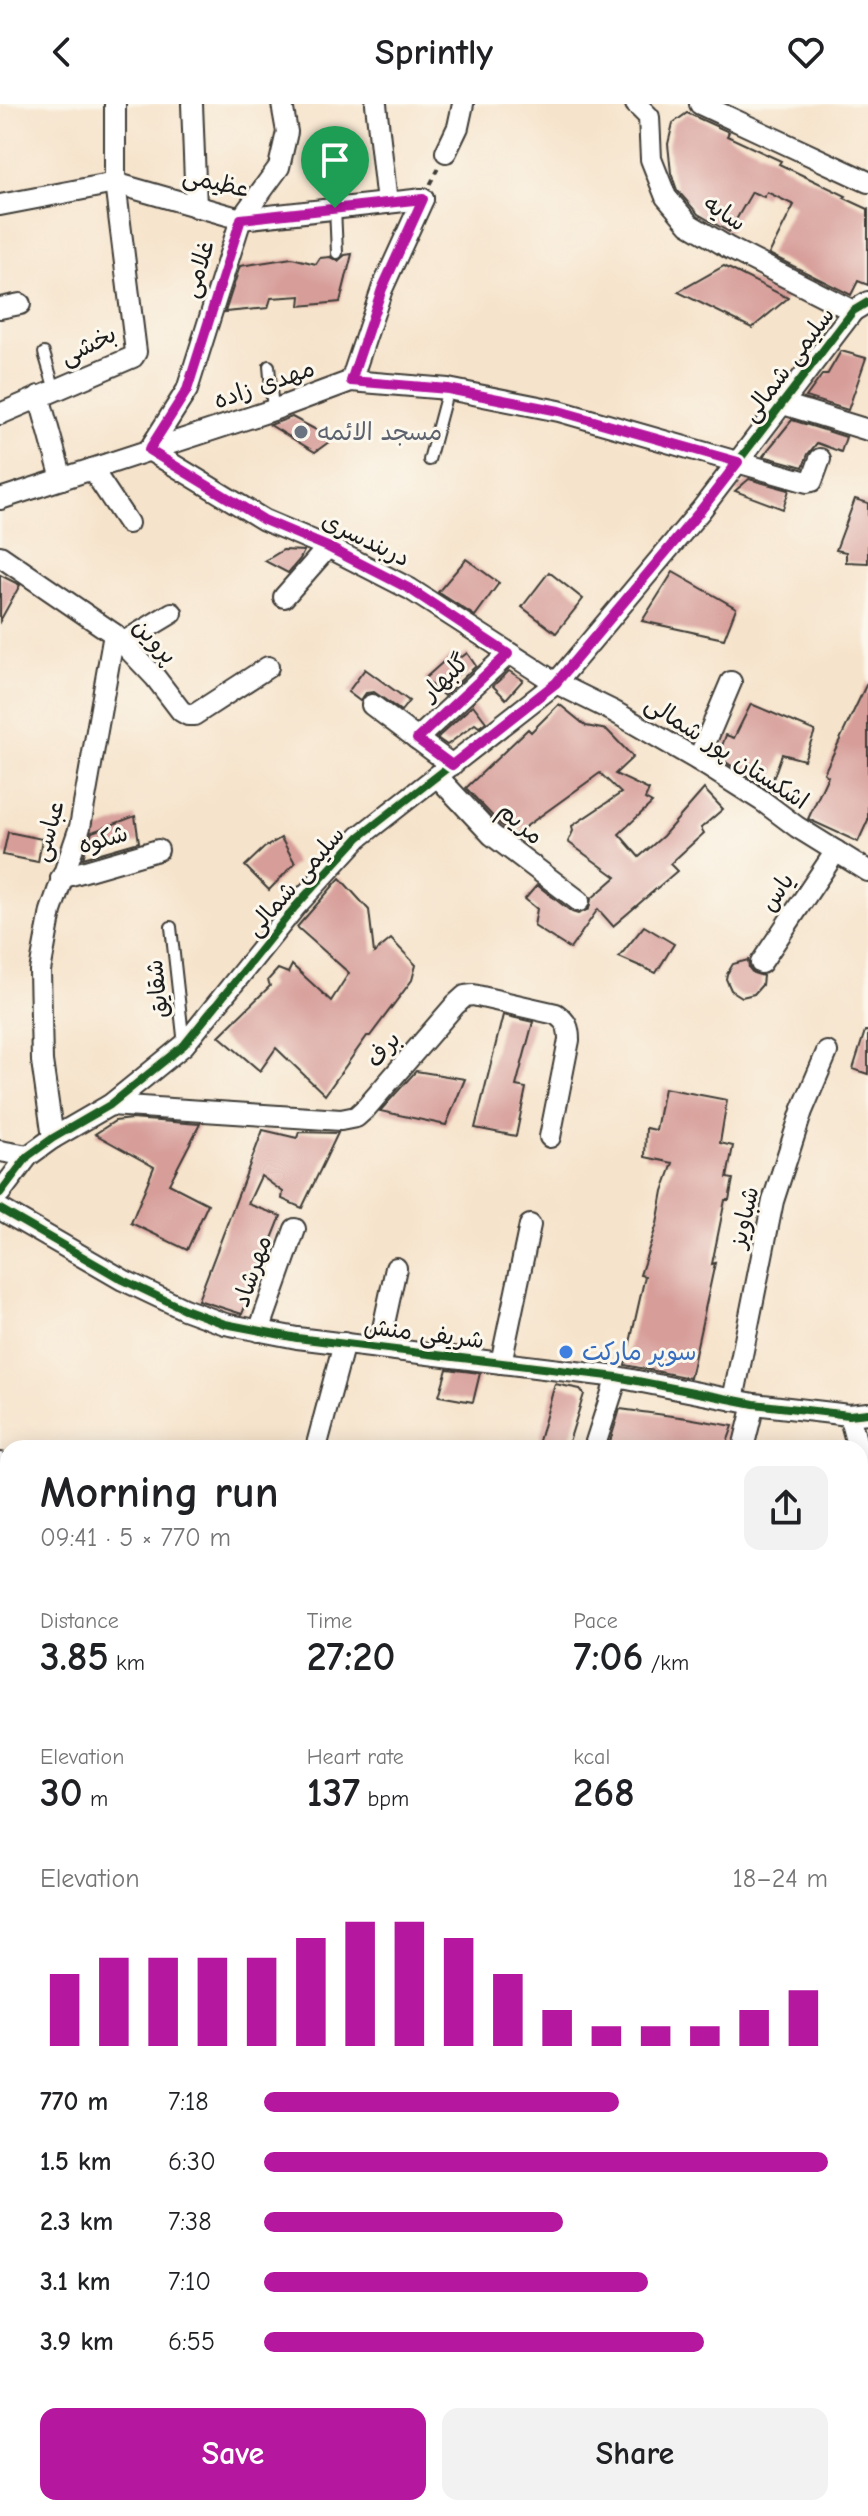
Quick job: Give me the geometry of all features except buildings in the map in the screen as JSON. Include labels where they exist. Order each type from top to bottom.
[{"type":"street","points":[[115,104],[115,183]]},
{"type":"street","points":[[192,104],[196,207]]},
{"type":"street","name":"غلامی","points":[[149,450],[187,390],[241,219],[279,167],[287,132],[282,104]]},
{"type":"street","points":[[446,152],[458,127],[463,104]]},
{"type":"street","name":"سایه","points":[[636,104],[649,117],[651,159],[666,197],[689,224],[729,248],[860,307]]},
{"type":"street","points":[[700,104],[868,182]]},
{"type":"street","points":[[383,105],[387,203]]},
{"type":"street","points":[[844,172],[868,164]]},
{"type":"street","name":"عظیمی","points":[[0,205],[115,183],[241,219],[423,199]]},
{"type":"street","name":"بخشی","points":[[0,414],[133,357],[136,352],[115,183]]},
{"type":"street","points":[[351,381],[382,289],[423,199]]},
{"type":"street","name":"سلیمی شمالی","points":[[0,1193],[28,1156],[110,1105],[184,1045],[295,907],[359,837],[556,683],[701,510],[860,307]]},
{"type":"street","name":"مهدی زاده","points":[[0,499],[273,410],[351,381],[448,389],[559,411],[738,462]]},
{"type":"street","points":[[47,393],[62,479]]},
{"type":"street","points":[[783,404],[868,430]]},
{"type":"street","name":"دربندسری","points":[[149,450],[264,520],[328,547],[410,589],[556,683]]},
{"type":"street","points":[[738,462],[807,482],[814,478],[820,459]]},
{"type":"street","points":[[92,469],[128,523]]},
{"type":"street","points":[[284,597],[328,547]]},
{"type":"street","name":"پروین","points":[[0,556],[118,638],[155,677],[181,711],[188,715],[194,715],[268,667]]},
{"type":"street","points":[[118,638],[172,613]]},
{"type":"street","name":"عباسی","points":[[53,1138],[42,1061],[40,971],[51,911],[80,827],[118,638]]},
{"type":"street","name":"گلبهار","points":[[417,739],[508,654]]},
{"type":"street","points":[[698,760],[731,682]]},
{"type":"street","name":"اشکستان پور شمالی","points":[[556,683],[613,711],[698,760],[868,870]]},
{"type":"street","name":"مریم","points":[[372,705],[417,739],[492,835],[579,901]]},
{"type":"street","name":"شکوه","points":[[61,878],[158,850]]},
{"type":"street","name":"یاس","points":[[761,963],[836,851]]},
{"type":"street","name":"برف","points":[[110,1105],[341,1120],[356,1117],[455,1005],[465,996],[473,995],[556,1014],[567,1024],[569,1040],[550,1137]]},
{"type":"street","name":"شباویز","points":[[733,1400],[773,1201],[802,1111],[827,1052]]},
{"type":"street","points":[[0,1151],[28,1156]]},
{"type":"street","name":"شریفی منش","points":[[0,1209],[123,1280],[184,1309],[225,1324],[344,1343],[617,1377],[754,1404],[858,1414]]},
{"type":"street","points":[[501,1363],[530,1225]]},
{"type":"street","name":"مهرشاد","points":[[259,1331],[295,1229]]},
{"type":"street","points":[[379,1347],[396,1268]]},
{"type":"street","points":[[318,1440],[344,1343]]},
{"type":"street","points":[[597,1440],[617,1377]]},
{"type":"street","points":[[745,1440],[754,1404]]},
{"type":"street","points":[[858,1414],[858,1440]]},
{"type":"lane","points":[[335,208],[337,253]]},
{"type":"lane","points":[[44,353],[47,393]]},
{"type":"lane","points":[[269,366],[273,410]]},
{"type":"lane","points":[[429,460],[448,389]]},
{"type":"lane","name":"شقایق","points":[[171,927],[184,1045]]},
{"type":"path","points":[[423,199],[446,152]]},
{"type":"cycle path","points":[[0,1193],[28,1156],[110,1105],[184,1045],[295,907],[359,837],[556,683],[701,510],[853,311],[868,302]]},
{"type":"cycle path","points":[[0,1209],[123,1280],[184,1309],[225,1324],[297,1338],[617,1377],[754,1404],[849,1415],[868,1413]]},
{"type":"place","name":"مسجد الائمه","points":[[301,432]]},
{"type":"place","name":"سوپر مارکت","points":[[566,1352]]},
{"type":"route","points":[[423,199],[382,289],[351,381],[448,389],[559,411],[738,462],[556,683],[452,765],[417,739],[508,654],[410,589],[328,547],[264,520],[149,450],[187,390],[241,219],[335,208],[423,199]]}]
